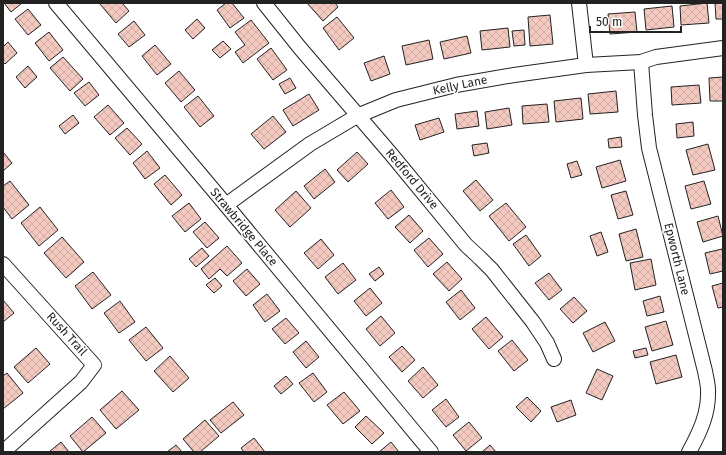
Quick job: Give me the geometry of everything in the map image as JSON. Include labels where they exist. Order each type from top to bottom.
[{"type":"street","name":"Strawbridge Place","points":[[56,3],[432,452]]},
{"type":"street","name":"Redford Drive","points":[[264,3],[466,245],[492,270],[539,330],[547,342],[554,359]]},
{"type":"street","points":[[579,3],[586,65]]},
{"type":"street","name":"Kelly Lane","points":[[226,205],[310,144],[357,116],[396,100],[456,85],[514,75],[586,65],[641,62],[656,57],[723,48]]},
{"type":"street","name":"Epworth Lane","points":[[641,62],[649,148],[708,388],[708,404],[705,420],[689,452]]},
{"type":"street","name":"Rush Trail","points":[[3,264],[94,365],[81,382],[3,452]]},
{"type":"building","points":[[4,3],[22,3],[11,12]]},
{"type":"building","points":[[122,3],[129,11],[116,23],[100,4]]},
{"type":"building","points":[[226,3],[232,3],[244,18],[230,28],[217,10]]},
{"type":"building","points":[[307,3],[335,3],[338,7],[323,21]]},
{"type":"building","points":[[707,3],[709,23],[681,25],[680,6]]},
{"type":"building","points":[[715,3],[723,3],[723,19],[716,19]]},
{"type":"building","points":[[672,6],[674,27],[646,30],[644,9]]},
{"type":"building","points":[[28,9],[41,25],[28,35],[15,19]]},
{"type":"building","points":[[635,12],[637,32],[610,34],[608,14]]},
{"type":"building","points":[[550,15],[553,44],[530,46],[528,17]]},
{"type":"building","points":[[337,17],[354,38],[339,50],[323,28]]},
{"type":"building","points":[[197,19],[205,28],[193,39],[185,30]]},
{"type":"building","points":[[251,20],[269,43],[243,63],[235,52],[245,45],[235,32]]},
{"type":"building","points":[[134,21],[145,35],[129,47],[118,34]]},
{"type":"building","points":[[508,28],[510,47],[482,50],[480,31]]},
{"type":"building","points":[[524,30],[525,45],[514,46],[512,31]]},
{"type":"building","points":[[49,32],[63,50],[49,61],[35,43]]},
{"type":"building","points":[[467,36],[471,53],[444,59],[440,42]]},
{"type":"building","points":[[429,40],[433,59],[406,65],[402,46]]},
{"type":"building","points":[[223,41],[231,49],[220,58],[212,50]]},
{"type":"building","points":[[8,42],[17,53],[5,64],[3,62],[3,47]]},
{"type":"building","points":[[155,45],[171,64],[157,75],[142,56]]},
{"type":"building","points":[[271,48],[287,70],[273,80],[257,59]]},
{"type":"building","points":[[384,56],[390,74],[371,81],[364,63]]},
{"type":"building","points":[[63,57],[83,79],[70,91],[50,68]]},
{"type":"building","points":[[28,66],[37,77],[25,88],[16,77]]},
{"type":"building","points":[[179,71],[195,90],[181,102],[165,83]]},
{"type":"building","points":[[723,77],[723,101],[710,101],[709,78]]},
{"type":"building","points":[[290,78],[296,88],[285,94],[279,84]]},
{"type":"building","points":[[89,82],[99,95],[85,106],[74,93]]},
{"type":"building","points":[[699,85],[701,103],[672,105],[671,87]]},
{"type":"building","points":[[616,91],[618,112],[590,114],[588,94]]},
{"type":"building","points":[[309,94],[319,110],[293,126],[283,110]]},
{"type":"building","points":[[198,96],[214,116],[200,127],[184,107]]},
{"type":"building","points":[[581,98],[583,119],[556,122],[554,101]]},
{"type":"building","points":[[547,104],[549,122],[523,124],[522,106]]},
{"type":"building","points":[[108,105],[124,123],[110,135],[94,117]]},
{"type":"building","points":[[509,108],[512,125],[487,129],[485,112]]},
{"type":"building","points":[[477,111],[479,126],[457,129],[455,114]]},
{"type":"building","points":[[73,115],[79,123],[65,134],[59,126]]},
{"type":"building","points":[[273,116],[286,132],[264,149],[251,134]]},
{"type":"building","points":[[439,118],[444,132],[420,140],[415,125]]},
{"type":"building","points":[[693,122],[694,136],[677,138],[676,124]]},
{"type":"building","points":[[127,128],[142,144],[130,155],[115,138]]},
{"type":"building","points":[[621,137],[622,147],[609,148],[608,139]]},
{"type":"building","points":[[487,143],[489,153],[474,156],[472,145]]},
{"type":"building","points":[[708,144],[715,170],[693,175],[686,150]]},
{"type":"building","points":[[147,151],[160,168],[145,179],[133,163]]},
{"type":"building","points":[[3,152],[12,163],[3,171]]},
{"type":"building","points":[[357,152],[368,164],[348,182],[337,170]]},
{"type":"building","points":[[620,160],[626,181],[602,188],[596,167]]},
{"type":"building","points":[[577,161],[582,175],[571,178],[567,164]]},
{"type":"building","points":[[325,169],[335,182],[314,199],[304,186]]},
{"type":"building","points":[[165,175],[182,195],[171,205],[154,184]]},
{"type":"building","points":[[476,180],[493,200],[480,211],[463,191]]},
{"type":"building","points":[[10,181],[29,205],[12,219],[3,207],[3,186]]},
{"type":"building","points":[[704,181],[711,204],[691,209],[685,186]]},
{"type":"building","points":[[391,190],[404,207],[388,219],[375,203]]},
{"type":"building","points":[[296,191],[311,208],[290,227],[275,210]]},
{"type":"building","points":[[626,191],[633,215],[618,219],[611,195]]},
{"type":"building","points":[[189,203],[201,219],[185,232],[172,216]]},
{"type":"building","points":[[506,203],[526,227],[509,241],[489,216]]},
{"type":"building","points":[[40,207],[58,230],[39,246],[21,223]]},
{"type":"building","points":[[409,215],[423,231],[410,243],[395,227]]},
{"type":"building","points":[[718,216],[723,236],[703,242],[697,222]]},
{"type":"building","points":[[205,222],[219,238],[207,248],[193,232]]},
{"type":"building","points":[[636,229],[643,257],[626,261],[619,234]]},
{"type":"building","points":[[601,232],[608,252],[597,256],[590,236]]},
{"type":"building","points":[[526,235],[541,256],[529,266],[513,244]]},
{"type":"building","points":[[62,237],[84,262],[66,278],[44,253]]},
{"type":"building","points":[[429,238],[443,254],[428,267],[414,250]]},
{"type":"building","points":[[321,239],[334,255],[318,269],[304,253]]},
{"type":"building","points":[[227,246],[242,263],[227,276],[220,269],[209,279],[201,269]]},
{"type":"building","points":[[202,248],[209,256],[196,267],[189,259]]},
{"type":"building","points":[[722,249],[723,271],[710,274],[705,253]]},
{"type":"building","points":[[651,259],[656,285],[635,290],[630,263]]},
{"type":"building","points":[[447,262],[462,279],[449,291],[433,274]]},
{"type":"building","points":[[343,263],[356,280],[338,294],[325,277]]},
{"type":"building","points":[[379,267],[384,274],[375,281],[369,274]]},
{"type":"building","points":[[247,269],[260,284],[246,296],[233,281]]},
{"type":"building","points":[[93,272],[111,295],[92,309],[75,286]]},
{"type":"building","points":[[549,273],[562,290],[549,300],[535,283]]},
{"type":"building","points":[[215,278],[222,286],[214,293],[206,285]]},
{"type":"building","points":[[723,283],[723,307],[718,308],[712,286]]},
{"type":"building","points":[[370,288],[382,303],[366,316],[354,301]]},
{"type":"building","points":[[461,290],[475,308],[460,320],[446,302]]},
{"type":"building","points":[[267,294],[280,311],[265,322],[253,305]]},
{"type":"building","points":[[660,296],[664,312],[647,316],[643,301]]},
{"type":"building","points":[[574,297],[587,311],[573,323],[560,309]]},
{"type":"building","points":[[3,300],[14,313],[3,322]]},
{"type":"building","points":[[120,301],[135,322],[119,333],[104,313]]},
{"type":"building","points":[[381,316],[395,333],[380,346],[366,329]]},
{"type":"building","points":[[486,317],[503,337],[489,349],[472,329]]},
{"type":"building","points":[[286,318],[299,333],[285,344],[272,329]]},
{"type":"building","points":[[666,321],[673,345],[652,351],[645,327]]},
{"type":"building","points":[[605,322],[615,341],[593,352],[583,333]]},
{"type":"building","points":[[146,327],[163,348],[146,361],[129,340]]},
{"type":"building","points":[[512,340],[528,360],[514,371],[498,351]]},
{"type":"building","points":[[306,341],[319,357],[306,368],[293,352]]},
{"type":"building","points":[[402,346],[415,360],[402,372],[389,357]]},
{"type":"building","points":[[36,348],[50,364],[28,383],[14,367]]},
{"type":"building","points":[[646,348],[648,355],[635,358],[633,351]]},
{"type":"building","points":[[676,355],[682,377],[656,384],[650,362]]},
{"type":"building","points":[[170,356],[189,378],[173,392],[154,371]]},
{"type":"building","points":[[423,367],[438,385],[423,398],[408,381]]},
{"type":"building","points":[[597,369],[613,376],[602,400],[586,393]]},
{"type":"building","points":[[7,373],[23,393],[3,409],[3,376]]},
{"type":"building","points":[[313,373],[327,392],[314,402],[299,383]]},
{"type":"building","points":[[286,376],[293,384],[281,394],[274,386]]},
{"type":"building","points":[[122,391],[139,410],[116,429],[100,410]]},
{"type":"building","points":[[344,392],[360,411],[343,424],[327,405]]},
{"type":"building","points":[[527,397],[541,411],[531,422],[516,407]]},
{"type":"building","points":[[446,399],[459,417],[446,427],[432,410]]},
{"type":"building","points":[[571,400],[576,415],[557,422],[551,407]]},
{"type":"building","points":[[233,402],[244,415],[221,433],[210,420]]},
{"type":"building","points":[[366,416],[384,433],[372,444],[355,427]]},
{"type":"building","points":[[92,417],[106,433],[83,452],[70,436]]},
{"type":"building","points":[[205,420],[219,436],[200,452],[194,452],[183,439]]},
{"type":"building","points":[[469,422],[482,438],[466,451],[453,435]]},
{"type":"building","points":[[254,438],[265,452],[244,452],[241,448]]},
{"type":"building","points":[[61,442],[69,452],[49,452]]},
{"type":"building","points":[[391,442],[399,452],[379,452]]},
{"type":"building","points":[[176,445],[182,452],[167,452]]},
{"type":"building","points":[[490,445],[496,452],[482,452]]}]
